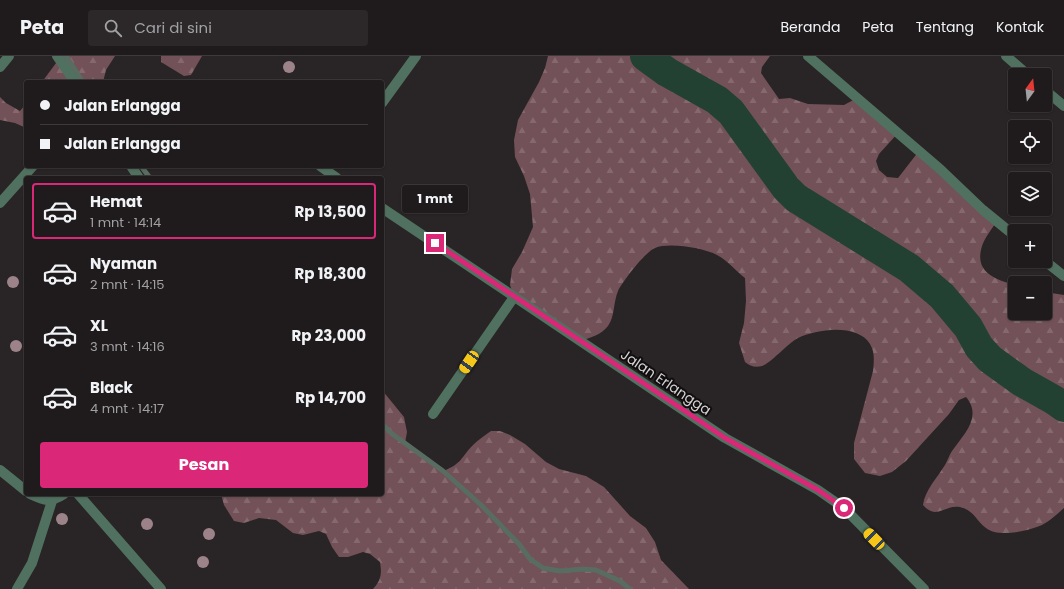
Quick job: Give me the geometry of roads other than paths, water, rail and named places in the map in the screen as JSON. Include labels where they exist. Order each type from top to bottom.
[{"type":"street","points":[[0,67],[9,56]]},
{"type":"street","points":[[57,56],[74,80]]},
{"type":"street","points":[[384,100],[416,56]]},
{"type":"street","points":[[808,56],[940,169],[983,210],[1008,230]]},
{"type":"street","points":[[1006,56],[1020,68]]},
{"type":"street","points":[[1052,96],[1064,106]]},
{"type":"street","points":[[24,176],[31,168]]},
{"type":"street","points":[[323,168],[332,174]]},
{"type":"street","points":[[0,203],[24,176]]},
{"type":"street","name":"Jalan Erlangga","points":[[384,209],[725,438],[818,490],[844,508],[924,589]]},
{"type":"street","points":[[1052,266],[1064,276]]},
{"type":"street","points":[[433,414],[514,297]]},
{"type":"street","points":[[0,470],[24,489]]},
{"type":"street","points":[[34,496],[42,500],[52,501],[61,496]]},
{"type":"street","points":[[80,496],[161,589]]},
{"type":"street","points":[[17,589],[32,563],[52,501]]},
{"type":"waterway","points":[[66,56],[82,80]]},
{"type":"waterway","points":[[645,56],[667,72],[717,100],[731,112],[786,188],[796,198],[909,268],[942,296],[968,327],[979,347],[990,359],[1022,382],[1064,407]]},
{"type":"waterway","points":[[142,168],[148,176]]},
{"type":"waterway","points":[[384,426],[391,433],[443,471],[480,504],[519,544],[530,559],[543,568],[560,571],[583,569],[596,570],[620,581],[630,589]]}]
